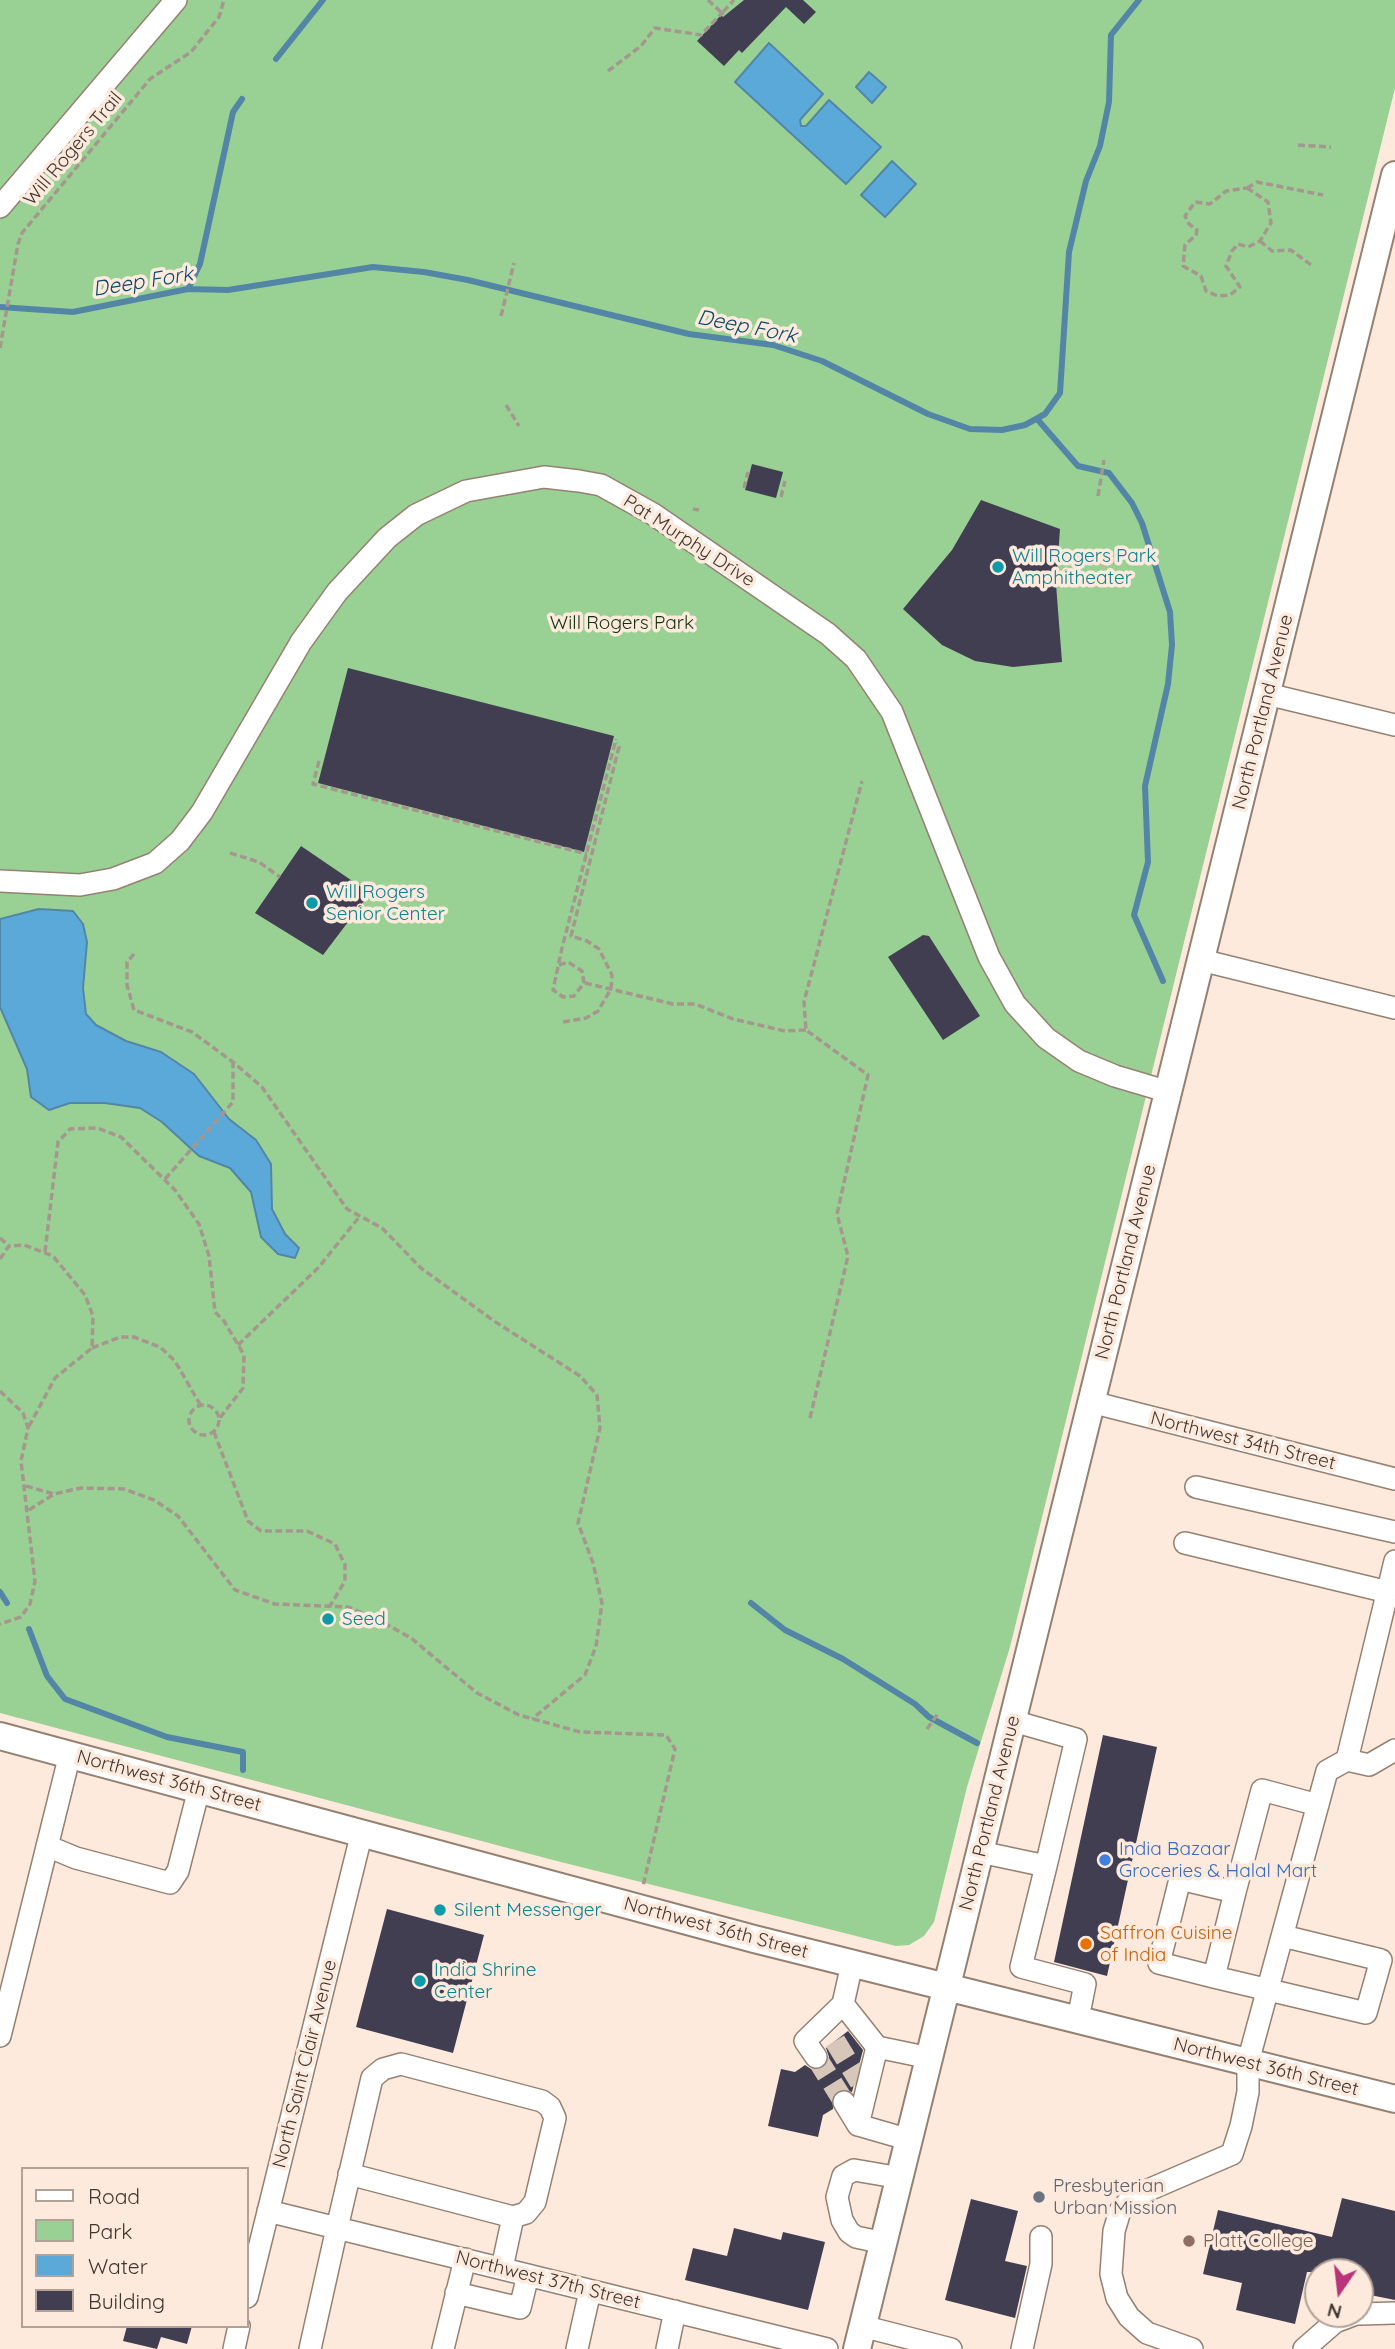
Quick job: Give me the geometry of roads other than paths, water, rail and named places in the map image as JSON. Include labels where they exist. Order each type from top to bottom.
[{"type":"main road","name":"North Portland Avenue","points":[[860,2338],[1395,175]]},
{"type":"main road","name":"Northwest 36th Street","points":[[0,1736],[852,1964],[1248,2062],[1394,2094]]},
{"type":"street","points":[[0,207],[8,184],[176,0]]},
{"type":"street","name":"Pat Murphy Drive","points":[[0,881],[80,885],[113,880],[155,863],[180,841],[202,812],[301,642],[337,592],[387,538],[416,515],[466,491],[531,478],[579,481],[601,485],[653,514],[828,634],[856,659],[892,712],[989,957],[1015,1004],[1046,1038],[1079,1061],[1124,1080],[1169,1092]]},
{"type":"street","points":[[1267,694],[1395,724]]},
{"type":"street","points":[[1201,960],[1395,1008]]},
{"type":"street","name":"Northwest 34th Street","points":[[1091,1402],[1395,1479]]},
{"type":"street","points":[[1196,1487],[1395,1532]]},
{"type":"street","points":[[1185,1543],[1388,1592]]},
{"type":"street","points":[[1347,1760],[1395,1561]]},
{"type":"street","points":[[1013,1721],[1076,1740],[1021,1967],[1085,1984],[1077,2019]]},
{"type":"street","points":[[1192,2349],[1147,2333],[1129,2316],[1117,2298],[1111,2274],[1114,2231],[1120,2211],[1132,2197],[1231,2154],[1244,2115],[1248,2062],[1327,1771],[1347,1760],[1369,1765],[1395,1750]]},
{"type":"street","points":[[0,2036],[70,1754]]},
{"type":"street","points":[[47,1846],[76,1858],[170,1883],[178,1871],[199,1788]]},
{"type":"street","points":[[1214,1977],[1262,1790],[1318,1805]]},
{"type":"street","name":"North Saint Clair Avenue","points":[[248,2293],[362,1832]]},
{"type":"street","points":[[981,1852],[1046,1866]]},
{"type":"street","points":[[1235,1892],[1180,1879],[1159,1963],[1366,2013],[1381,1960],[1283,1936]]},
{"type":"street","points":[[816,2056],[805,2041],[829,2033],[843,2004],[852,1964]]},
{"type":"street","points":[[843,2004],[877,2047],[930,2059]]},
{"type":"street","points":[[858,2125],[863,2087],[877,2047]]},
{"type":"street","points":[[310,2349],[349,2174],[372,2078],[383,2069],[401,2064],[542,2101],[550,2107],[555,2118],[536,2202],[526,2213],[513,2217],[349,2174]]},
{"type":"street","points":[[844,2102],[858,2125],[910,2140]]},
{"type":"street","points":[[884,2243],[856,2237],[849,2232],[842,2220],[837,2197],[843,2176],[854,2169],[901,2178]]},
{"type":"street","name":"Northwest 37th Street","points":[[268,2211],[827,2349]]},
{"type":"street","points":[[502,2268],[513,2217]]},
{"type":"street","points":[[1022,2349],[1041,2264],[1041,2237]]},
{"type":"street","points":[[443,2349],[465,2259]]},
{"type":"street","points":[[456,2293],[520,2308],[528,2275]]},
{"type":"street","points":[[577,2349],[590,2291]]},
{"type":"street","points":[[667,2349],[675,2311]]},
{"type":"street","points":[[1374,2314],[1395,2313]]},
{"type":"street","points":[[234,2349],[239,2328]]},
{"type":"street","points":[[1304,2349],[1328,2328]]},
{"type":"street","points":[[860,2338],[942,2348]]},
{"type":"water","points":[[769,43],[823,94],[800,120],[801,126],[806,126],[829,100],[881,147],[846,184],[735,82]]},
{"type":"water","points":[[869,72],[886,87],[872,103],[856,87]]},
{"type":"water","points":[[892,161],[916,184],[885,217],[861,195]]},
{"type":"water","points":[[39,909],[73,911],[83,924],[87,942],[83,988],[86,1014],[96,1025],[126,1041],[161,1052],[194,1074],[229,1119],[256,1140],[271,1164],[272,1209],[285,1234],[299,1248],[295,1258],[278,1254],[261,1237],[251,1192],[230,1168],[199,1156],[162,1122],[140,1108],[105,1103],[70,1103],[49,1110],[31,1097],[27,1069],[0,1007],[0,919]]},
{"type":"waterway","points":[[276,59],[323,0]]},
{"type":"waterway","name":"Deep Fork","points":[[0,307],[73,312],[188,289],[228,290],[373,267],[424,272],[468,280],[689,334],[773,345],[822,361],[928,414],[970,429],[1002,430],[1025,425],[1045,414],[1060,393],[1069,252],[1086,181],[1100,146],[1109,102],[1111,35],[1139,0]]},
{"type":"waterway","points":[[188,289],[200,264],[233,112],[242,99]]},
{"type":"waterway","points":[[1038,420],[1078,466],[1109,473],[1132,503],[1142,523],[1170,612],[1172,645],[1168,684],[1145,786],[1148,862],[1134,915],[1163,981]]},
{"type":"waterway","points":[[0,1592],[7,1603]]},
{"type":"waterway","points":[[751,1603],[785,1630],[843,1659],[915,1704],[929,1717],[977,1743]]},
{"type":"waterway","points":[[29,1629],[47,1676],[65,1699],[167,1737],[243,1752],[243,1770]]},
{"type":"tunnel","points":[[835,2041],[860,2082]]},
{"type":"tunnel","points":[[816,2057],[844,2102]]},
{"type":"place","name":"Will Rogers Park Amphitheater","points":[[998,567]]},
{"type":"place","name":"Will Rogers Senior Center","points":[[312,903]]},
{"type":"place","name":"Seed","points":[[328,1619]]},
{"type":"place","name":"India Bazaar Groceries & Halal Mart","points":[[1105,1860]]},
{"type":"place","name":"Silent Messenger","points":[[440,1910]]},
{"type":"place","name":"Saffron Cuisine of India","points":[[1086,1944]]},
{"type":"place","name":"India Shrine Center","points":[[420,1981]]},
{"type":"place","name":"Presbyterian Urban Mission","points":[[1039,2197]]},
{"type":"place","name":"Platt College","points":[[1189,2241]]},
{"type":"park label","name":"Will Rogers Park","points":[[622,623]]}]
